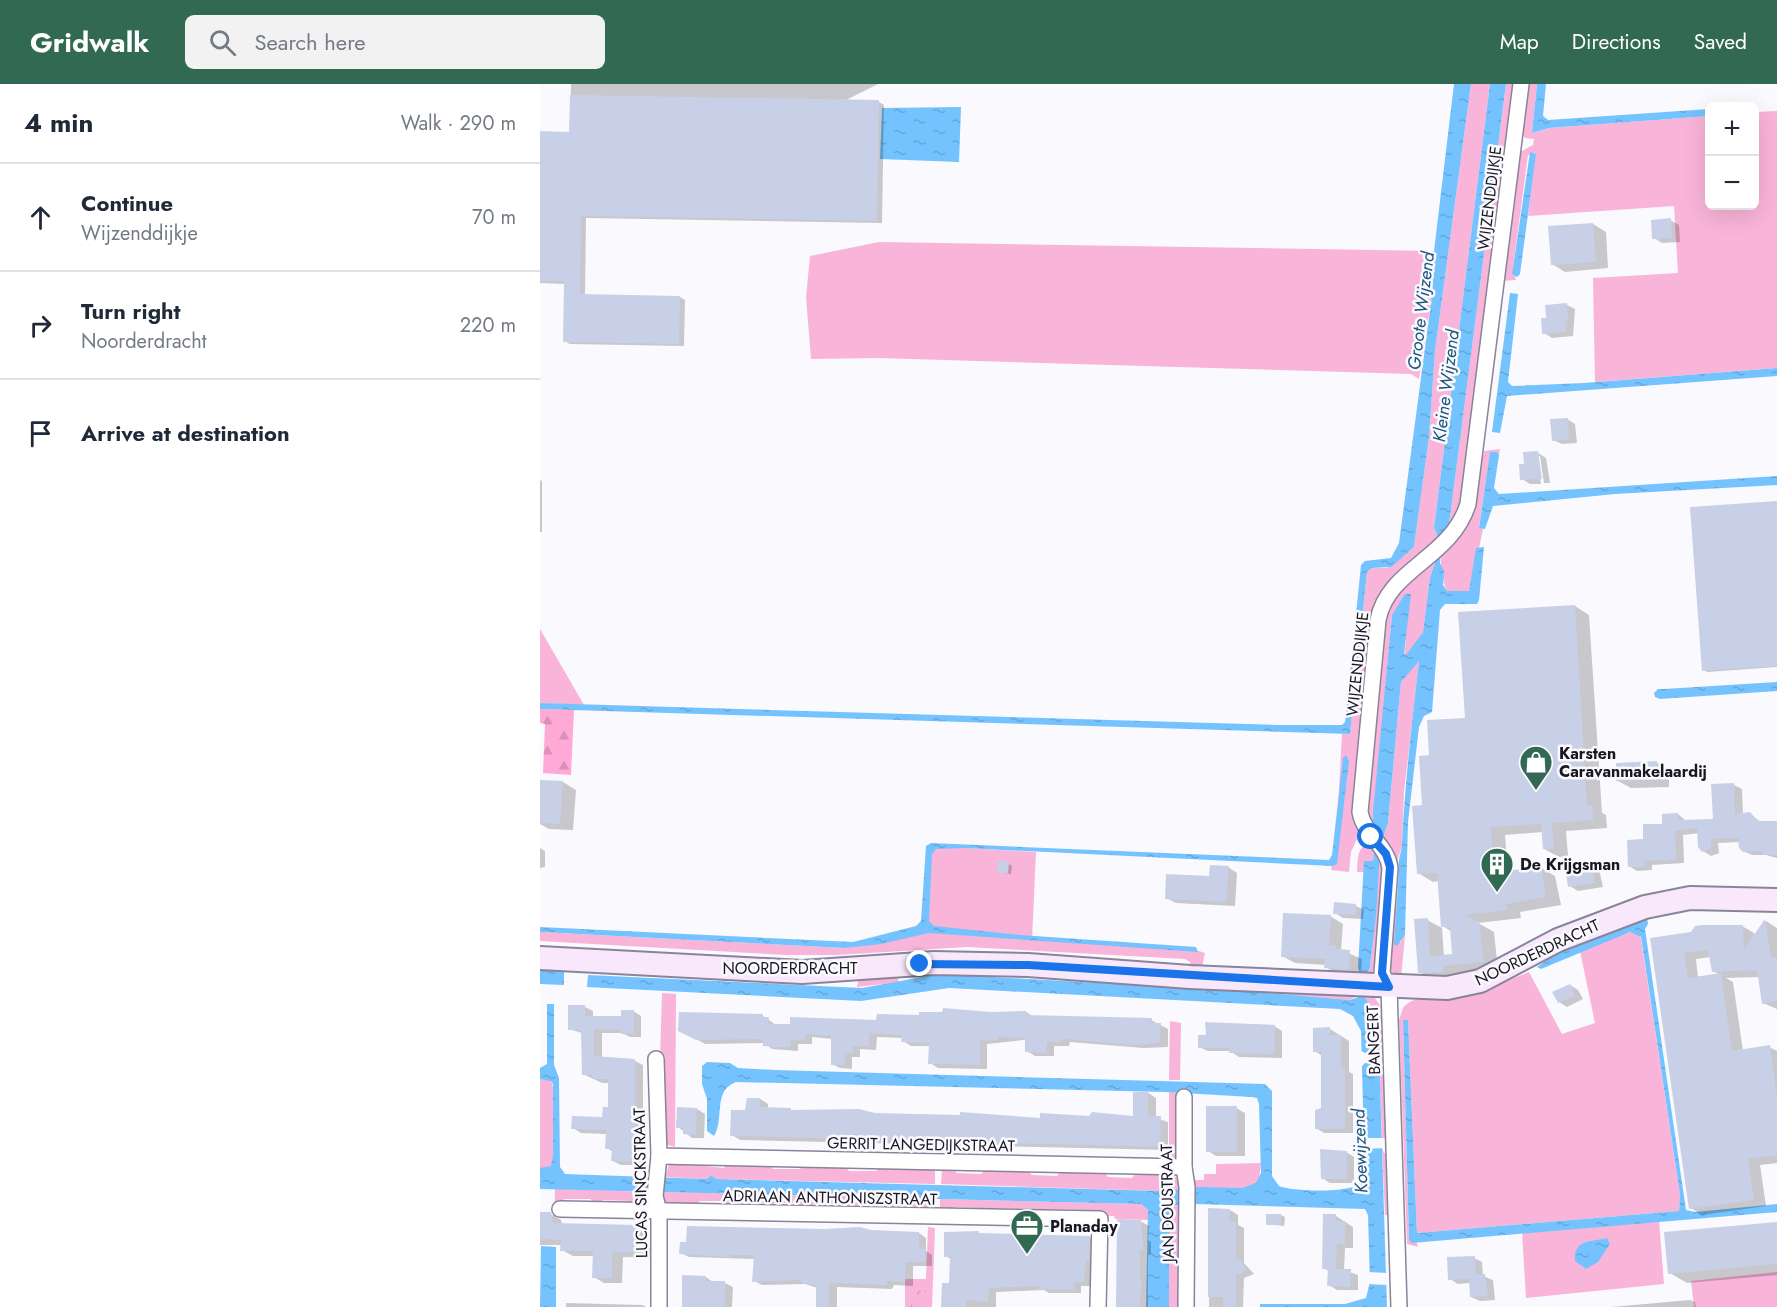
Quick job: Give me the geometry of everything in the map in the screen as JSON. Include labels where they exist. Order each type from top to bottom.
[{"type":"street","name":"WIJZENDDIJKJE","points":[[1389,987],[1382,973],[1390,871],[1386,854],[1364,827],[1360,812],[1378,620],[1382,604],[1391,590],[1446,542],[1460,526],[1471,492],[1521,84]]},
{"type":"street","name":"NOORDERDRACHT","points":[[540,958],[801,972],[934,963],[1028,965],[1189,980],[1447,988],[1470,984],[1603,921],[1667,901],[1719,897],[1777,900]]},
{"type":"street","name":"BANGERT","points":[[1389,987],[1399,1307]]},
{"type":"street","name":"LUCAS SINCKSTRAAT","points":[[656,1059],[655,1196],[659,1212],[659,1307]]},
{"type":"street","name":"JAN DOUSTRAAT","points":[[1184,1097],[1184,1167],[1187,1187],[1186,1307]]},
{"type":"street","name":"GERRIT LANGEDIJKSTRAAT","points":[[657,1164],[1184,1167]]},
{"type":"street","name":"ADRIAAN ANTHONISZSTRAAT","points":[[560,1209],[1100,1219],[1098,1307]]},
{"type":"green space","points":[[1471,84],[1490,84],[1434,528],[1437,534],[1436,544],[1386,588],[1357,822],[1360,832],[1351,852],[1349,872],[1331,870],[1337,825],[1342,734],[1350,732],[1367,572],[1372,568],[1387,568],[1414,547],[1429,437],[1435,351]]},
{"type":"green space","points":[[1506,84],[1518,84],[1500,187],[1495,249],[1463,507],[1449,525]]},
{"type":"green space","points":[[1526,84],[1537,84],[1532,133],[1549,128],[1705,116],[1705,210],[1759,210],[1759,112],[1777,111],[1777,368],[1595,382],[1593,278],[1678,273],[1674,206],[1528,216],[1535,153],[1528,155],[1513,268],[1516,280],[1501,281],[1518,153],[1533,145],[1534,139],[1525,138],[1521,132]]},
{"type":"green space","points":[[879,242],[1434,251],[1432,295],[1419,379],[1411,374],[878,358],[811,359],[806,297],[810,256]]},
{"type":"green space","points":[[1500,449],[1494,488],[1499,455],[1490,453],[1479,527],[1483,529],[1471,587],[1469,591],[1447,591],[1442,573],[1441,554],[1461,532],[1467,521],[1474,497],[1481,455],[1484,455],[1484,451]]},
{"type":"green space","points":[[1436,558],[1430,577],[1423,632],[1407,655],[1404,655],[1406,641],[1392,615],[1373,825],[1367,820],[1384,613],[1395,592]]},
{"type":"green space","points":[[540,629],[584,705],[540,703]]},
{"type":"green space","points":[[1417,660],[1419,661],[1404,792],[1402,846],[1397,862],[1399,870],[1396,896],[1400,943],[1405,935],[1401,978],[1389,968],[1382,842],[1388,823],[1401,682]]},
{"type":"green space","points":[[540,709],[574,710],[571,775],[543,773],[545,724],[540,723]]},
{"type":"green space","points":[[1369,844],[1375,850],[1373,861],[1365,866],[1365,872],[1357,872],[1360,851]]},
{"type":"green space","points":[[931,846],[1036,852],[1032,940],[1199,951],[1205,953],[1202,967],[1191,969],[1190,962],[1185,959],[967,947],[837,955],[786,955],[540,941],[540,932],[844,948],[923,933]]},
{"type":"green space","points":[[1379,855],[1385,868],[1376,964],[1369,978],[1366,974],[1370,968]]},
{"type":"green space","points":[[1630,932],[1639,934],[1641,939],[1680,1194],[1679,1211],[1417,1233],[1408,1020],[1403,1021],[1409,1240],[1417,1243],[1418,1247],[1407,1244],[1399,1020],[1403,1008],[1411,1001],[1464,993],[1529,972],[1562,1034],[1595,1023],[1580,951]]},
{"type":"green space","points":[[896,974],[899,982],[857,987],[859,977]]},
{"type":"green space","points":[[1262,987],[1358,995],[1350,1000],[1258,992]]},
{"type":"green space","points":[[662,993],[676,994],[675,1147],[665,1144],[664,1060],[660,1059]]},
{"type":"green space","points":[[1364,995],[1374,997],[1383,1009],[1385,1047],[1380,1047],[1379,1052],[1375,1015]]},
{"type":"green space","points":[[1170,1021],[1181,1023],[1180,1080],[1169,1080]]},
{"type":"green space","points":[[1379,1063],[1381,1067],[1385,1067],[1388,1138],[1382,1138]]},
{"type":"green space","points":[[540,1079],[551,1080],[554,1091],[553,1164],[549,1168],[540,1168]]},
{"type":"green space","points":[[1169,1092],[1181,1093],[1177,1159],[1169,1159]]},
{"type":"green space","points":[[1382,1148],[1384,1153],[1389,1153],[1389,1215],[1385,1215]]},
{"type":"green space","points":[[670,1162],[724,1168],[728,1163],[769,1164],[773,1169],[800,1169],[804,1165],[845,1166],[849,1171],[876,1171],[880,1167],[935,1168],[935,1184],[716,1179],[711,1175],[707,1179],[665,1177]]},
{"type":"green space","points":[[1261,1163],[1259,1180],[1252,1186],[1195,1189],[1194,1180],[1204,1180],[1204,1174],[1216,1174],[1216,1164]]},
{"type":"green space","points":[[942,1169],[952,1169],[957,1173],[981,1174],[985,1170],[1028,1170],[1032,1175],[1057,1176],[1061,1171],[1104,1172],[1108,1177],[1132,1178],[1136,1173],[1172,1174],[1178,1179],[1179,1190],[941,1184]]},
{"type":"green space","points":[[555,1189],[648,1192],[646,1205],[633,1205],[629,1201],[603,1200],[598,1204],[590,1199],[565,1199],[557,1203],[554,1218]]},
{"type":"green space","points":[[663,1192],[935,1199],[934,1212],[919,1212],[915,1206],[890,1206],[885,1211],[881,1211],[877,1205],[851,1205],[847,1210],[843,1210],[838,1204],[813,1204],[808,1209],[804,1209],[800,1203],[775,1203],[771,1208],[767,1208],[762,1202],[738,1202],[733,1207],[729,1207],[725,1201],[700,1201],[695,1206],[666,1206]]},
{"type":"green space","points":[[940,1199],[1141,1204],[1148,1210],[1148,1220],[1098,1216],[1093,1210],[993,1208],[988,1214],[980,1208],[955,1207],[950,1213],[940,1212]]},
{"type":"green space","points":[[1170,1206],[1179,1206],[1179,1307],[1169,1307],[1169,1217],[1173,1217],[1172,1213],[1169,1213]]},
{"type":"green space","points":[[1659,1220],[1664,1284],[1526,1298],[1522,1232]]},
{"type":"green space","points":[[928,1227],[935,1228],[932,1307],[905,1307],[905,1279],[926,1279]]},
{"type":"green space","points":[[1777,1272],[1777,1307],[1694,1307],[1691,1281]]},
{"type":"green space","points":[[911,1290],[926,1291],[926,1307],[911,1307]]},
{"type":"water","points":[[1454,84],[1471,84],[1435,351],[1429,437],[1414,547],[1391,567],[1372,568],[1367,572],[1350,734],[540,709],[540,703],[1342,725],[1345,722],[1361,565],[1365,561],[1391,558],[1399,543],[1432,295],[1434,251]]},
{"type":"water","points":[[1490,84],[1506,84],[1449,525],[1442,534],[1440,563],[1444,571],[1443,585],[1447,591],[1469,591],[1476,548],[1484,547],[1479,600],[1477,604],[1445,604],[1440,610],[1432,712],[1424,716],[1419,727],[1408,822],[1405,935],[1397,946],[1394,944],[1399,863],[1419,661],[1401,682],[1388,823],[1381,852],[1370,968],[1366,974],[1360,974],[1358,968],[1364,861],[1373,861],[1377,832],[1373,825],[1373,812],[1392,615],[1405,594],[1411,594],[1404,654],[1406,655],[1423,632],[1430,577],[1435,562],[1437,534],[1434,528]]},
{"type":"water","points":[[1537,84],[1546,84],[1543,116],[1548,120],[1705,109],[1705,116],[1549,128],[1532,133]]},
{"type":"water","points":[[961,107],[959,162],[880,159],[882,108]]},
{"type":"water","points":[[1530,152],[1536,154],[1520,274],[1517,277],[1512,274]]},
{"type":"water","points":[[1510,293],[1518,294],[1508,382],[1512,386],[1584,383],[1777,368],[1777,376],[1507,396],[1500,433],[1492,432]]},
{"type":"water","points":[[1490,452],[1497,452],[1499,455],[1494,488],[1499,494],[1777,476],[1777,485],[1615,494],[1493,506],[1485,529],[1479,528]]},
{"type":"water","points":[[1777,682],[1777,691],[1660,699],[1655,697],[1654,693],[1658,689]]},
{"type":"water","points":[[1346,755],[1349,761],[1337,864],[1333,866],[964,848],[936,849],[932,854],[929,921],[934,926],[1020,935],[1196,947],[1198,952],[929,933],[881,944],[844,948],[540,932],[540,927],[853,942],[916,926],[921,921],[926,846],[931,843],[1329,860],[1332,855],[1343,758]]},
{"type":"water","points":[[1647,918],[1648,924],[1645,929],[1686,1210],[1695,1212],[1777,1204],[1777,1212],[1412,1243],[1409,1240],[1403,1020],[1408,1020],[1417,1233],[1679,1211],[1680,1194],[1641,937],[1630,932],[1541,969],[1537,967],[1557,953]]},
{"type":"water","points":[[540,970],[564,972],[564,985],[540,984]]},
{"type":"water","points":[[939,974],[1258,992],[1350,1000],[1364,995],[1375,1015],[1379,1052],[1387,1307],[1260,1307],[1260,1304],[1345,1304],[1366,1298],[1370,1282],[1368,1215],[1365,1209],[1194,1204],[1170,1206],[1169,1213],[1173,1213],[1173,1217],[1169,1218],[1169,1307],[1146,1307],[1148,1210],[1141,1204],[540,1189],[540,1168],[551,1166],[553,1155],[553,1084],[551,1081],[540,1079],[540,1068],[547,1064],[547,1004],[554,1004],[554,1065],[559,1078],[560,1167],[565,1174],[707,1179],[711,1175],[716,1179],[1160,1191],[1201,1187],[1242,1188],[1256,1183],[1261,1173],[1257,1098],[1165,1092],[736,1082],[729,1086],[721,1099],[719,1122],[714,1136],[707,1131],[707,1099],[702,1084],[702,1066],[707,1062],[730,1063],[738,1068],[775,1070],[1265,1084],[1272,1091],[1272,1176],[1279,1186],[1311,1190],[1338,1190],[1360,1185],[1365,1180],[1361,1031],[1353,1016],[1340,1009],[949,988],[861,1001],[587,987],[588,975],[862,988]]},
{"type":"water","points":[[1607,1238],[1610,1244],[1598,1262],[1586,1269],[1575,1261],[1575,1254],[1580,1245]]},
{"type":"water","points":[[541,1246],[556,1247],[556,1307],[540,1307]]},
{"type":"pier","points":[[1359,1050],[1365,1053],[1382,1050],[1383,1064],[1365,1063],[1360,1068]]},
{"type":"pier","points":[[1362,1138],[1385,1138],[1385,1148],[1362,1149]]},
{"type":"pier","points":[[1368,1272],[1388,1273],[1387,1285],[1367,1284]]},
{"type":"building","points":[[570,95],[879,100],[877,221],[581,216],[580,294],[680,296],[679,344],[563,342],[564,281],[540,281],[540,131],[569,132]]},
{"type":"building","points":[[1671,218],[1672,238],[1652,239],[1651,220]]},
{"type":"building","points":[[1593,223],[1596,262],[1551,265],[1548,226]]},
{"type":"building","points":[[1567,303],[1569,321],[1565,321],[1566,332],[1542,334],[1541,318],[1546,318],[1545,305]]},
{"type":"building","points":[[1568,418],[1569,439],[1552,441],[1550,419]]},
{"type":"building","points":[[1538,451],[1542,479],[1520,480],[1519,464],[1524,464],[1523,452]]},
{"type":"building","points":[[1777,501],[1777,666],[1702,671],[1690,507]]},
{"type":"building","points":[[1575,605],[1587,806],[1592,805],[1593,820],[1552,823],[1554,849],[1543,849],[1541,824],[1491,827],[1494,873],[1541,866],[1546,897],[1506,904],[1507,910],[1464,915],[1479,922],[1484,962],[1443,966],[1444,972],[1418,973],[1414,919],[1428,918],[1430,956],[1452,954],[1450,927],[1441,927],[1437,873],[1417,874],[1412,806],[1422,805],[1419,756],[1429,755],[1427,720],[1465,718],[1458,612]]},
{"type":"building","points":[[1657,761],[1657,780],[1616,781],[1616,763]]},
{"type":"building","points":[[540,780],[563,781],[560,824],[540,823]]},
{"type":"building","points":[[1734,783],[1735,814],[1750,812],[1758,821],[1777,821],[1777,855],[1763,855],[1763,851],[1743,852],[1739,848],[1738,838],[1711,839],[1711,848],[1702,852],[1698,847],[1697,828],[1675,831],[1676,860],[1644,861],[1645,867],[1628,867],[1627,840],[1643,839],[1643,824],[1662,824],[1662,814],[1678,813],[1679,820],[1713,819],[1711,784]]},
{"type":"building","points":[[998,861],[1009,862],[1008,873],[997,873]]},
{"type":"building","points":[[1591,862],[1595,883],[1568,887],[1565,867]]},
{"type":"building","points":[[1210,865],[1229,866],[1226,902],[1165,899],[1166,874],[1209,876]]},
{"type":"building","points":[[1334,902],[1356,904],[1356,915],[1333,914]]},
{"type":"building","points":[[1283,913],[1331,915],[1329,945],[1337,946],[1336,949],[1350,950],[1349,970],[1324,968],[1325,959],[1281,957]]},
{"type":"building","points":[[1765,919],[1771,958],[1777,957],[1777,1001],[1762,1004],[1757,970],[1712,972],[1708,950],[1684,953],[1688,978],[1721,973],[1732,1051],[1770,1045],[1777,1096],[1777,1155],[1748,1159],[1754,1200],[1689,1209],[1650,938],[1691,932],[1695,926],[1702,925],[1743,925],[1744,949]]},
{"type":"building","points":[[1570,984],[1575,995],[1558,1003],[1552,992]]},
{"type":"building","points":[[568,1005],[585,1005],[585,1016],[621,1016],[621,1010],[634,1010],[634,1034],[621,1034],[621,1030],[594,1029],[594,1056],[635,1059],[635,1162],[611,1161],[612,1149],[605,1149],[606,1130],[571,1129],[572,1116],[602,1117],[603,1107],[608,1107],[608,1079],[592,1079],[592,1075],[582,1075],[581,1030],[568,1030]]},
{"type":"building","points":[[943,1008],[991,1012],[1026,1011],[1026,1015],[1152,1018],[1151,1023],[1161,1023],[1160,1043],[1135,1045],[1062,1039],[1062,1042],[1047,1042],[1046,1053],[1025,1052],[1025,1038],[998,1037],[998,1040],[980,1041],[980,1065],[928,1064],[929,1043],[901,1042],[902,1035],[869,1033],[869,1046],[853,1046],[853,1053],[845,1053],[845,1065],[831,1065],[831,1036],[805,1034],[805,1041],[791,1040],[790,1047],[777,1047],[763,1046],[763,1039],[696,1040],[678,1031],[679,1012],[763,1014],[763,1017],[769,1017],[768,1024],[790,1024],[790,1017],[876,1020],[877,1014],[919,1015],[919,1012],[942,1012]]},
{"type":"building","points":[[1205,1022],[1275,1025],[1274,1054],[1229,1053],[1229,1048],[1198,1048],[1198,1035],[1206,1035]]},
{"type":"building","points":[[1330,1027],[1330,1035],[1341,1035],[1341,1068],[1345,1068],[1345,1129],[1315,1129],[1315,1110],[1321,1108],[1321,1052],[1313,1052],[1313,1028]]},
{"type":"building","points":[[1133,1092],[1148,1092],[1148,1116],[1161,1116],[1160,1147],[730,1136],[731,1110],[745,1110],[747,1098],[760,1098],[760,1107],[791,1108],[791,1110],[859,1109],[875,1113],[960,1115],[960,1112],[1040,1118],[1040,1113],[1089,1116],[1092,1112],[1133,1116]]},
{"type":"building","points":[[1206,1106],[1237,1106],[1237,1152],[1206,1152]]},
{"type":"building","points":[[677,1107],[697,1108],[696,1135],[683,1134],[683,1128],[676,1128]]},
{"type":"building","points":[[1320,1149],[1347,1151],[1347,1179],[1321,1179]]},
{"type":"building","points":[[1208,1208],[1230,1209],[1230,1222],[1236,1222],[1236,1259],[1241,1259],[1246,1269],[1241,1274],[1236,1274],[1236,1307],[1223,1307],[1223,1297],[1208,1297]]},
{"type":"building","points":[[540,1212],[551,1212],[553,1223],[637,1225],[636,1241],[643,1241],[643,1253],[612,1252],[612,1278],[592,1278],[593,1251],[560,1251],[561,1240],[540,1239]]},
{"type":"building","points":[[1266,1214],[1281,1214],[1281,1225],[1266,1225]]},
{"type":"building","points":[[1323,1214],[1336,1214],[1336,1221],[1345,1221],[1345,1245],[1337,1244],[1336,1269],[1351,1269],[1350,1287],[1327,1286],[1328,1269],[1322,1269]]},
{"type":"building","points":[[1117,1219],[1141,1220],[1143,1250],[1140,1250],[1140,1280],[1142,1280],[1139,1307],[1116,1307]]},
{"type":"building","points":[[1777,1222],[1777,1264],[1668,1274],[1664,1232]]},
{"type":"building","points":[[687,1226],[825,1229],[860,1227],[871,1230],[919,1232],[919,1248],[925,1249],[925,1262],[906,1262],[905,1282],[887,1281],[887,1285],[829,1283],[829,1307],[816,1307],[816,1285],[801,1283],[801,1280],[752,1282],[754,1255],[731,1255],[731,1257],[679,1254],[680,1242],[686,1242]]},
{"type":"building","points":[[979,1231],[979,1233],[1090,1236],[1089,1260],[1086,1260],[1084,1282],[1074,1282],[1074,1290],[1039,1289],[1040,1286],[989,1288],[988,1302],[966,1300],[966,1307],[941,1307],[942,1283],[949,1283],[950,1257],[944,1257],[944,1232]]},
{"type":"building","points":[[1475,1256],[1476,1275],[1485,1274],[1488,1296],[1470,1297],[1469,1279],[1448,1280],[1447,1257]]},
{"type":"building","points":[[682,1275],[706,1276],[706,1281],[725,1281],[725,1307],[682,1307]]},
{"type":"place","name":"Karsten Caravanmakelaardij","points":[[1536,791]]},
{"type":"place","name":"De Krijgsman","points":[[1497,893]]},
{"type":"place","name":"Planaday","points":[[1027,1255]]},
{"type":"route","points":[[920,964],[1028,965],[1190,977],[1389,987],[1382,973],[1390,867],[1386,854],[1371,837]]},
{"type":"water label","name":"Groote Wijzend","points":[[1421,311]]},
{"type":"water label","name":"Kleine Wijzend","points":[[1446,386]]},
{"type":"water label","name":"Koewijzend","points":[[1360,1151]]}]
